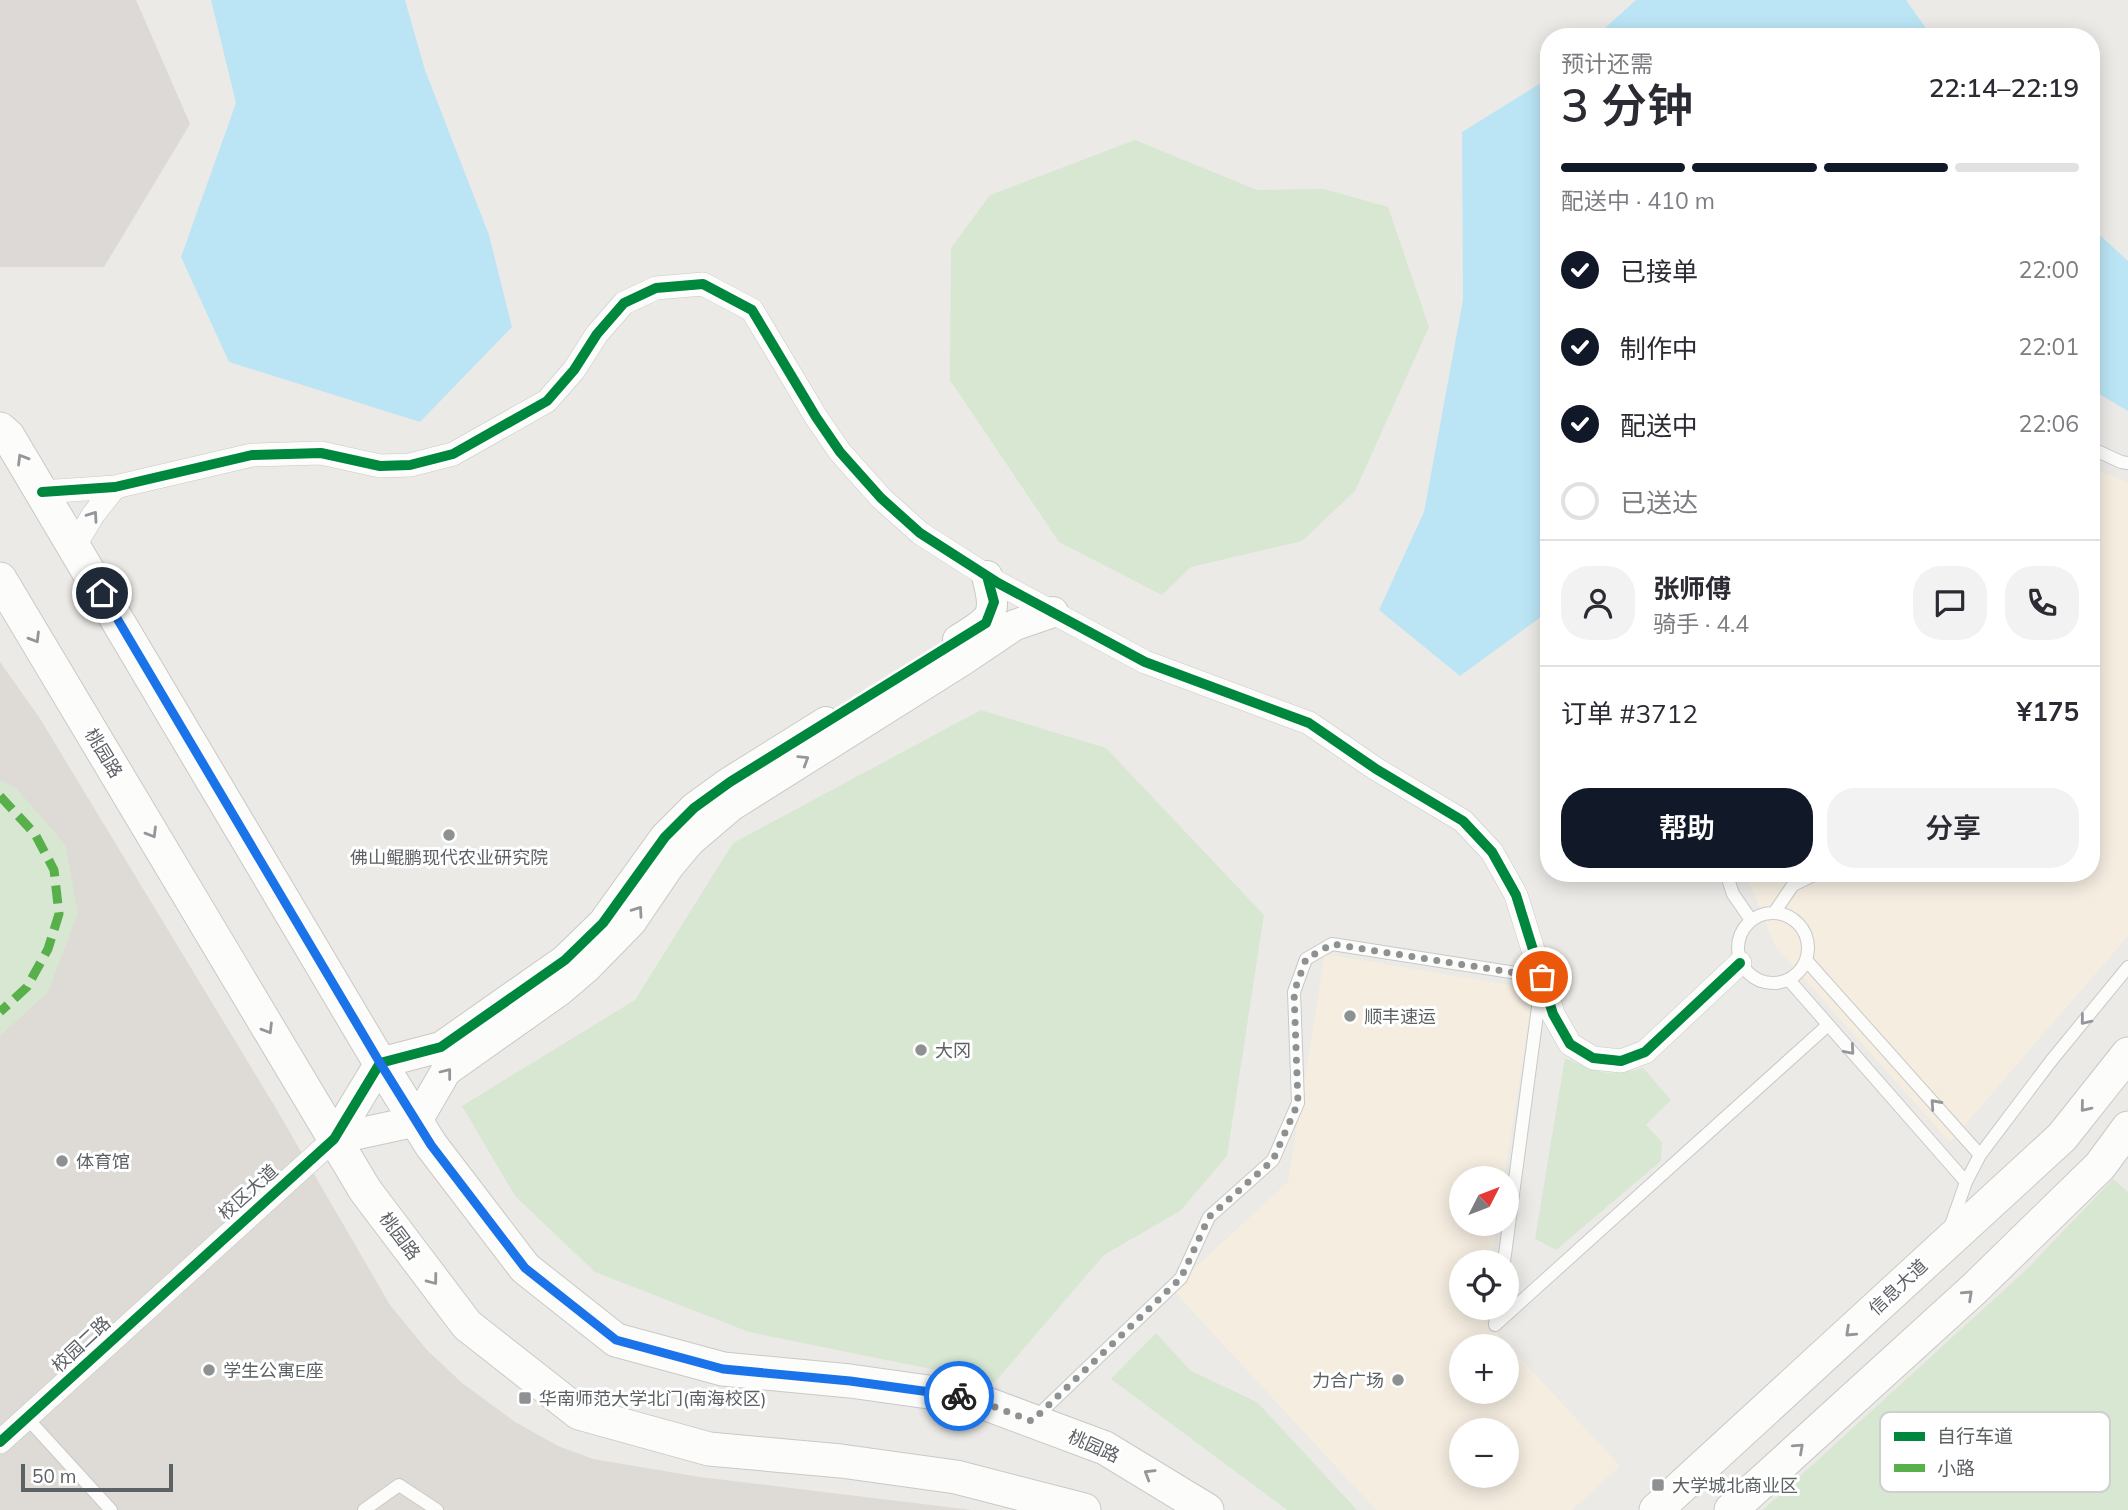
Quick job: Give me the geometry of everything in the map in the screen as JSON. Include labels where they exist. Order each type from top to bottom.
[{"type":"main road","name":"桃园路","points":[[0,429],[8,436],[42,492],[431,1145],[525,1268],[616,1340],[723,1369],[850,1381],[971,1398],[1105,1448],[1207,1510]]},
{"type":"main road","name":"桃园路","points":[[0,579],[365,1190],[467,1325],[579,1413],[709,1449],[841,1461],[956,1477],[1084,1510]]},
{"type":"main road","name":"信息大道","points":[[1656,1510],[2062,1137],[2128,1054]]},
{"type":"main road","points":[[1731,1510],[1974,1289],[2100,1166],[2128,1128]]},
{"type":"street","points":[[42,492],[115,488],[252,455],[321,453],[380,467],[410,465],[453,454],[547,401],[624,303],[656,288],[703,284],[752,310],[840,452],[881,498],[920,533],[987,576],[1145,662],[1309,723],[1376,769],[1463,821],[1492,852],[1516,895],[1553,1014],[1570,1044],[1593,1058],[1621,1061],[1645,1052],[1740,963]]},
{"type":"street","points":[[74,547],[93,515],[115,488]]},
{"type":"street","points":[[334,1139],[380,1063],[441,1047],[565,960],[603,923],[664,837],[694,808],[730,782],[986,623],[994,602],[987,576]]},
{"type":"street","points":[[334,1139],[417,1121],[446,1071],[559,991],[587,967],[631,922],[669,866],[690,841],[731,806],[1016,625],[1052,612]]},
{"type":"street","name":"校区大道","points":[[186,1272],[334,1139]]},
{"type":"street","name":"校园二路","points":[[0,1442],[186,1272]]},
{"type":"lane","points":[[2100,452],[2128,463]]},
{"type":"lane","points":[[1729,882],[1733,894],[1751,920]]},
{"type":"lane","points":[[1774,913],[1793,885],[1799,882]]},
{"type":"lane","points":[[1774,913],[1796,921],[1804,930],[1808,942],[1806,960],[1798,974],[1789,980],[1766,984],[1746,972],[1740,963],[1738,939],[1751,920],[1762,914],[1774,913]]},
{"type":"lane","points":[[1032,1421],[1181,1278],[1209,1217],[1273,1160],[1298,1103],[1294,992],[1306,959],[1332,944],[1542,977],[1506,1250]]},
{"type":"lane","points":[[1806,960],[1980,1155]]},
{"type":"lane","points":[[1944,1245],[1966,1182],[1980,1155],[2051,1061],[2128,967]]},
{"type":"lane","points":[[1789,980],[1966,1182]]},
{"type":"lane","points":[[1519,1303],[1828,1025]]},
{"type":"lane","points":[[27,1418],[111,1510]]},
{"type":"lane","points":[[364,1510],[399,1485],[437,1510]]},
{"type":"shaded area","points":[[0,0],[136,0],[190,124],[104,267],[0,267]]},
{"type":"shaded area","points":[[2100,471],[2128,482],[2128,936],[1950,1142],[1775,946],[1750,882],[2100,882]]},
{"type":"shaded area","points":[[0,662],[39,717],[274,1105],[390,1305],[427,1350],[462,1383],[515,1422],[558,1446],[593,1459],[700,1477],[972,1510],[0,1510]]},
{"type":"shaded area","points":[[1325,954],[1534,989],[1506,1166],[1449,1166],[1449,1236],[1495,1236],[1493,1250],[1449,1250],[1449,1320],[1485,1320],[1498,1334],[1449,1334],[1449,1404],[1519,1404],[1519,1357],[1620,1466],[1572,1510],[1376,1510],[1172,1289],[1288,1182]]},
{"type":"green space","points":[[1135,140],[1257,190],[1324,189],[1388,207],[1429,327],[1355,491],[1302,541],[1191,567],[1162,595],[1059,542],[950,380],[951,248],[990,195]]},
{"type":"green space","points":[[981,710],[1106,748],[1264,915],[1227,1156],[1180,1211],[1104,1255],[995,1382],[749,1332],[595,1272],[515,1196],[462,1106],[635,1000],[733,843]]},
{"type":"green space","points":[[0,780],[16,788],[65,844],[78,913],[48,992],[0,1036]]},
{"type":"green space","points":[[1565,1058],[1603,1072],[1620,1073],[1643,1068],[1671,1100],[1646,1125],[1662,1142],[1661,1161],[1556,1250],[1535,1239]]},
{"type":"green space","points":[[2113,1179],[2128,1192],[2128,1510],[1763,1510],[2026,1270]]},
{"type":"green space","points":[[1156,1333],[1191,1371],[1257,1402],[1357,1510],[1287,1510],[1111,1379]]},
{"type":"water","points":[[211,0],[405,0],[425,70],[489,235],[512,327],[420,422],[229,362],[181,257],[236,103]]},
{"type":"water","points":[[1636,0],[1906,0],[1926,28],[1605,28]]},
{"type":"water","points":[[1540,84],[1540,618],[1460,676],[1379,610],[1424,512],[1463,300],[1462,132]]},
{"type":"water","points":[[2100,235],[2128,261],[2128,411],[2100,394]]},
{"type":"marked path","points":[[0,796],[35,834],[54,870],[59,914],[48,949],[27,987],[0,1012]]},
{"type":"cycle path","points":[[42,492],[115,487],[252,455],[321,453],[380,466],[410,465],[453,454],[547,401],[624,303],[656,288],[703,284],[752,310],[840,452],[881,498],[920,533],[998,583],[1145,662],[1309,723],[1376,769],[1463,821],[1492,852],[1516,895],[1553,1014],[1570,1044],[1593,1058],[1621,1061],[1645,1052],[1740,963]]},
{"type":"cycle path","points":[[0,1442],[334,1139],[380,1063],[441,1047],[565,960],[603,923],[665,837],[694,808],[730,782],[986,623],[994,602],[987,576]]},
{"type":"way so far","points":[[959,1396],[1032,1421],[1181,1278],[1209,1217],[1273,1160],[1298,1103],[1294,992],[1306,959],[1332,944],[1542,977]]},
{"type":"place","name":"佛山鲲鹏现代农业研究院","points":[[449,835]]},
{"type":"place","name":"顺丰速运","points":[[1350,1016]]},
{"type":"place","name":"大冈","points":[[921,1050]]},
{"type":"place","name":"体育馆","points":[[62,1161]]},
{"type":"place","name":"学生公寓E座","points":[[209,1370]]},
{"type":"place","name":"力合广场","points":[[1398,1380]]},
{"type":"place","name":"华南师范大学北门(南海校区)","points":[[525,1398]]},
{"type":"place","name":"大学城北商业区","points":[[1658,1485]]},
{"type":"route","points":[[102,593],[431,1145],[525,1268],[616,1340],[723,1369],[850,1381],[959,1396]]}]
